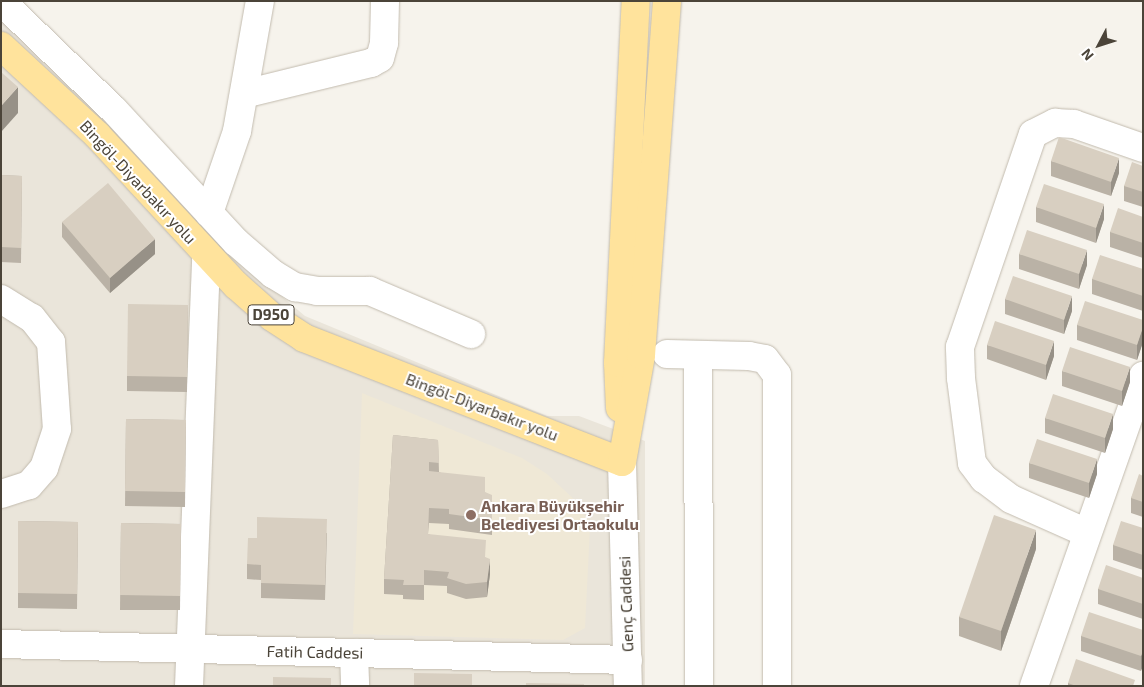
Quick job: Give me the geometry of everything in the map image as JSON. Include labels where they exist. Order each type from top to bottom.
[{"type":"main road","points":[[622,462],[618,363],[636,1]]},
{"type":"main road","points":[[622,462],[641,355],[667,1]]},
{"type":"main road","name":"Bingöl-Diyarbakır yolu","points":[[1,46],[97,135],[206,254],[258,304],[304,338],[622,462]]},
{"type":"street","points":[[1,1],[114,110],[209,213],[273,274],[295,287],[317,291],[370,291],[471,334]]},
{"type":"street","points":[[209,213],[238,131],[260,1]]},
{"type":"street","points":[[244,94],[370,63],[380,58],[384,43],[384,1]]},
{"type":"street","points":[[1088,533],[1011,499],[984,479],[972,463],[960,378],[960,348],[1025,150],[1033,134],[1055,123],[1074,124],[1143,148]]},
{"type":"street","points":[[189,686],[192,649],[206,254]]},
{"type":"street","points":[[1,299],[32,318],[51,342],[57,429],[44,468],[29,485],[1,494]]},
{"type":"street","points":[[667,354],[749,356],[765,359],[777,375],[777,686]]},
{"type":"street","points":[[698,355],[699,686]]},
{"type":"street","points":[[1034,686],[1143,376]]},
{"type":"street","name":"Genç Caddesi","points":[[622,462],[628,673]]},
{"type":"street","name":"Fatih Caddesi","points":[[1,644],[354,653],[628,673]]},
{"type":"street","points":[[354,653],[355,686]]},
{"type":"shaded area","points":[[1,19],[99,110],[211,237],[305,316],[547,416],[579,416],[645,441],[645,686],[1,686]]},
{"type":"shaded area","name":"Ankara Büyükşehir Belediyesi Ortaokulu","points":[[362,393],[522,458],[547,474],[578,503],[590,527],[585,628],[563,640],[353,634]]},
{"type":"building","points":[[1,72],[18,87],[1,106]]},
{"type":"building","points":[[1059,137],[1119,158],[1111,182],[1051,161]]},
{"type":"building","points":[[1132,162],[1143,166],[1143,192],[1124,186]]},
{"type":"building","points":[[1,175],[22,176],[21,248],[1,247]]},
{"type":"building","points":[[108,183],[155,239],[110,278],[62,222]]},
{"type":"building","points":[[1044,184],[1104,204],[1096,228],[1036,207]]},
{"type":"building","points":[[1118,208],[1143,217],[1143,243],[1110,232]]},
{"type":"building","points":[[1027,230],[1087,250],[1079,274],[1019,254]]},
{"type":"building","points":[[1100,255],[1143,269],[1143,296],[1092,279]]},
{"type":"building","points":[[1013,276],[1072,296],[1064,320],[1005,299]]},
{"type":"building","points":[[1085,301],[1143,320],[1143,327],[1137,345],[1077,325]]},
{"type":"building","points":[[128,304],[188,305],[187,377],[127,376]]},
{"type":"building","points":[[995,321],[1054,341],[1046,365],[987,345]]},
{"type":"building","points":[[1070,347],[1130,367],[1122,391],[1062,371]]},
{"type":"building","points":[[1053,394],[1113,414],[1105,438],[1045,418]]},
{"type":"building","points":[[126,419],[186,420],[185,492],[125,491]]},
{"type":"building","points":[[393,435],[438,440],[439,463],[429,462],[429,471],[485,477],[485,492],[492,495],[492,520],[449,514],[449,509],[429,508],[428,534],[486,540],[485,557],[490,559],[487,582],[466,584],[447,578],[449,572],[424,570],[424,585],[403,585],[404,580],[384,579]]},
{"type":"building","points":[[1037,439],[1097,459],[1089,483],[1029,463]]},
{"type":"building","points":[[1139,474],[1143,476],[1143,502],[1131,498]]},
{"type":"building","points":[[994,515],[1036,530],[1001,631],[959,617]]},
{"type":"building","points":[[257,517],[327,519],[325,585],[261,583],[261,565],[247,564],[248,538],[257,538]]},
{"type":"building","points":[[18,521],[78,522],[77,594],[18,593]]},
{"type":"building","points":[[1121,521],[1143,528],[1143,555],[1113,545]]},
{"type":"building","points":[[121,523],[181,524],[180,596],[120,595]]},
{"type":"building","points":[[1106,565],[1143,578],[1143,604],[1098,589]]},
{"type":"building","points":[[1089,612],[1143,630],[1143,651],[1141,656],[1081,636]]},
{"type":"building","points":[[1076,659],[1135,680],[1133,686],[1076,686],[1068,683]]},
{"type":"building","points":[[414,673],[472,674],[472,686],[414,686]]},
{"type":"building","points":[[273,677],[331,678],[331,686],[273,686]]},
{"type":"building","points":[[526,683],[584,684],[584,686],[526,686]]},
{"type":"place","name":"Ankara Büyükşehir Belediyesi Ortaokulu","points":[[471,515]]}]
